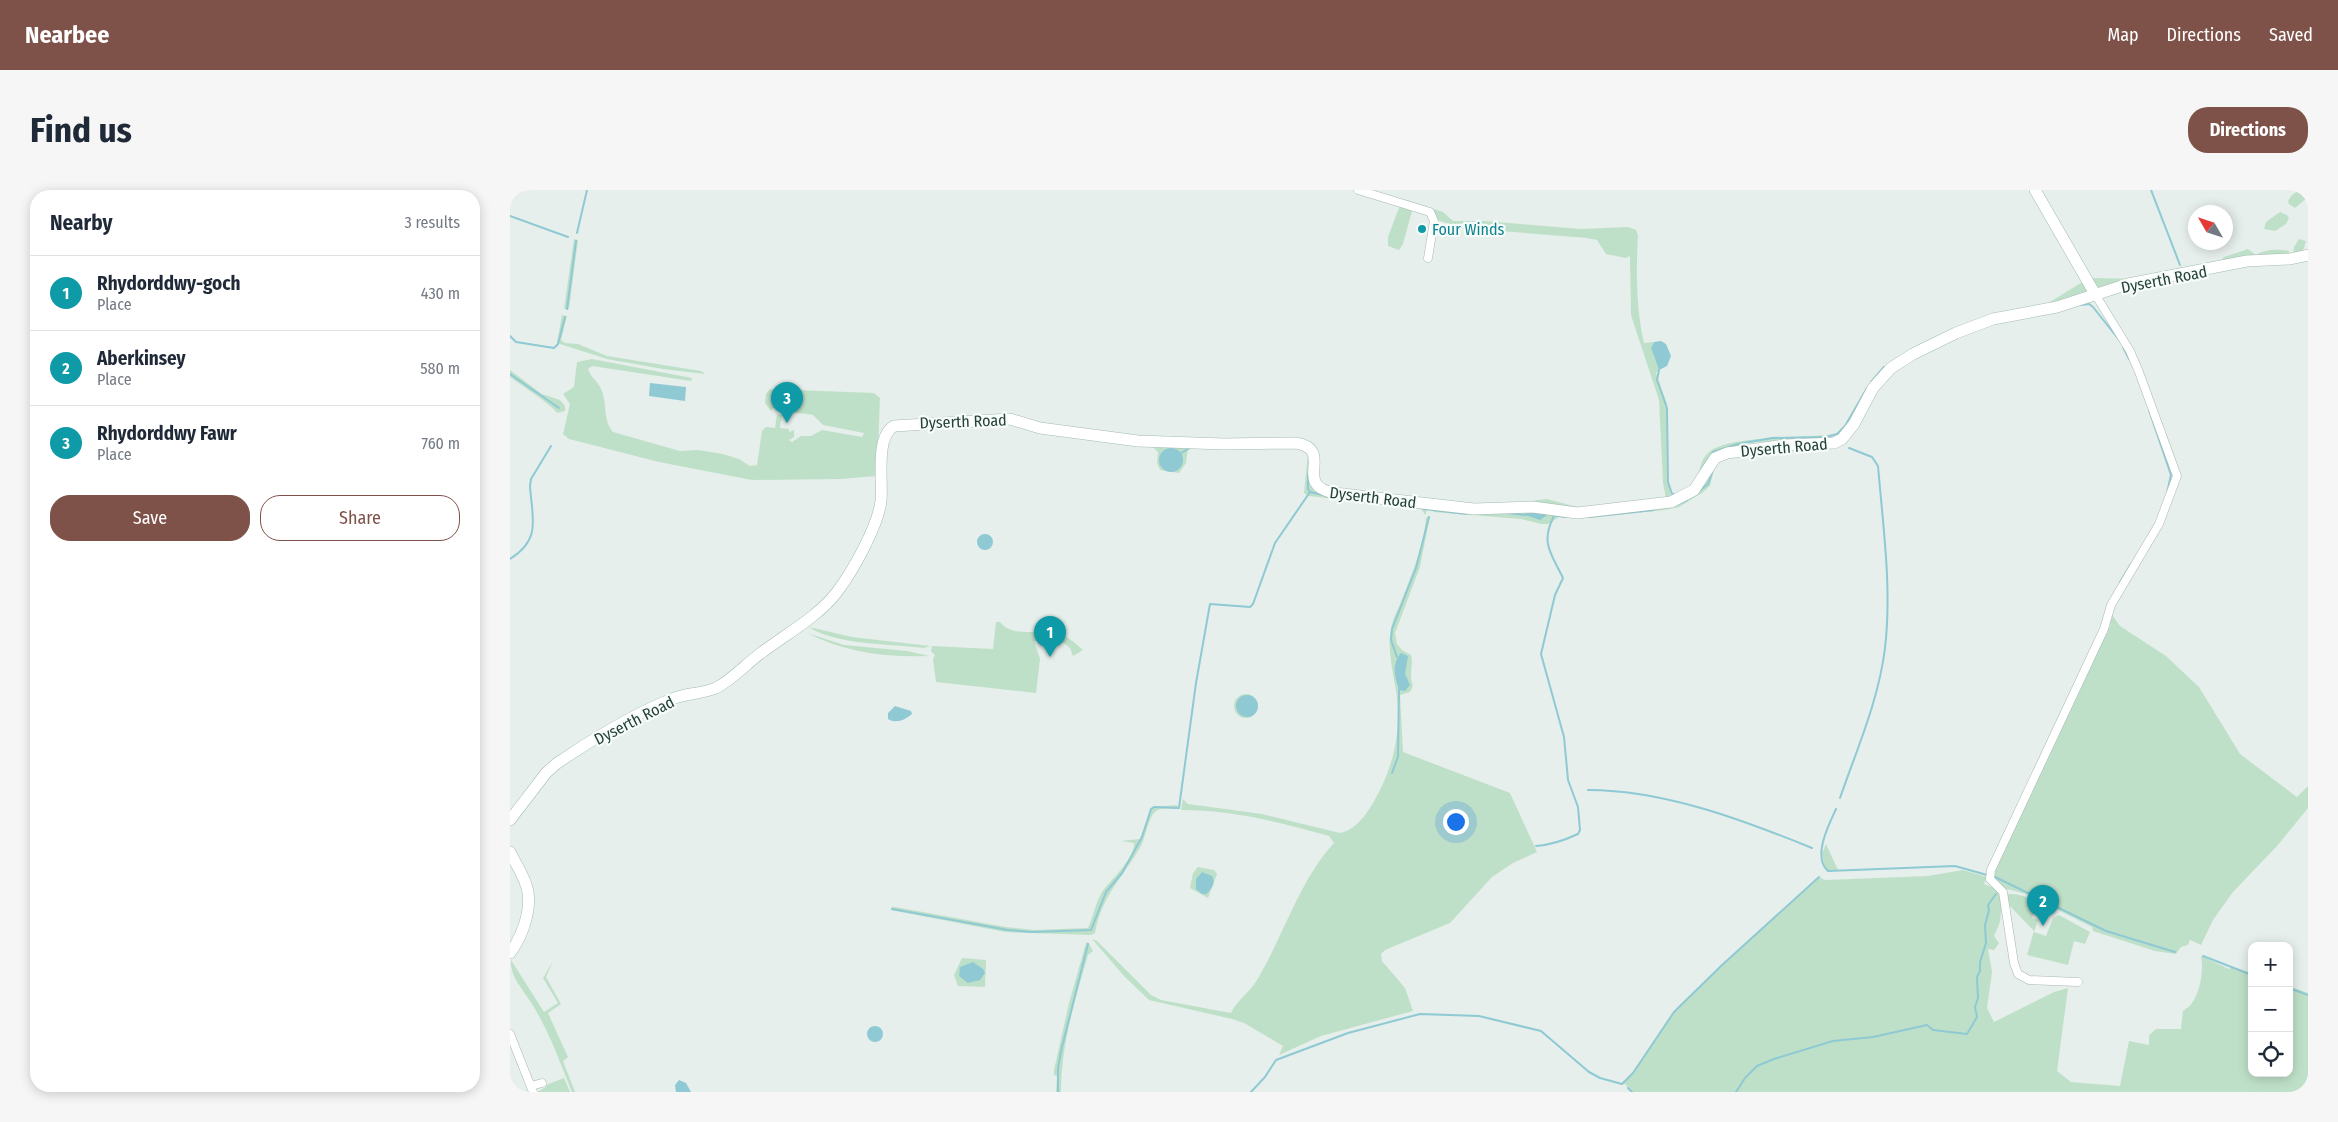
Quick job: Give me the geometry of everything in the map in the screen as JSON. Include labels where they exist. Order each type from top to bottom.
[{"type":"main road","points":[[2035,190],[2095,294]]},
{"type":"main road","name":"Dyserth Road","points":[[510,820],[546,773],[561,760],[653,707],[674,698],[702,693],[716,687],[807,619],[837,592],[874,528],[879,515],[882,442],[885,432],[894,426],[902,424],[1010,419],[1040,428],[1138,441],[1224,444],[1296,443],[1306,445],[1312,451],[1315,458],[1314,482],[1318,488],[1325,492],[1474,509],[1533,507],[1577,513],[1633,508],[1671,502],[1689,493],[1700,483],[1716,458],[1727,453],[1784,445],[1834,443],[1842,439],[1882,378],[1891,368],[1913,354],[1956,333],[1993,319],[2057,307],[2128,284],[2247,261],[2290,260],[2308,255]]},
{"type":"main road","points":[[510,852],[524,878],[528,892],[528,901],[521,932],[510,953]]},
{"type":"street","points":[[1358,190],[1430,212],[1434,221],[1428,258]]},
{"type":"street","points":[[2078,982],[2029,980],[2018,974],[2014,963],[2004,892],[1990,879],[1991,870],[2104,629],[2111,605],[2159,524],[2177,476],[2130,351],[2095,294]]},
{"type":"street","points":[[510,1034],[513,1046],[532,1089],[542,1083]]},
{"type":"green space","points":[[2299,190],[2305,192],[2308,197],[2295,208],[2288,201]]},
{"type":"green space","points":[[1404,199],[1443,212],[1453,221],[1485,221],[1580,229],[1628,227],[1636,230],[1638,235],[1637,289],[1639,316],[1644,343],[1654,342],[1651,348],[1659,370],[1656,373],[1667,404],[1667,474],[1671,496],[1666,498],[1663,483],[1659,400],[1631,315],[1630,256],[1626,258],[1606,254],[1597,240],[1587,238],[1463,228],[1437,220],[1433,212]]},
{"type":"green space","points":[[1400,205],[1411,208],[1412,211],[1403,244],[1399,250],[1388,246],[1388,237]]},
{"type":"green space","points":[[2280,212],[2289,218],[2286,224],[2275,231],[2264,229],[2266,222]]},
{"type":"green space","points":[[574,239],[578,240],[569,309],[564,309]]},
{"type":"green space","points":[[2299,239],[2306,241],[2303,251],[2293,253],[2294,247]]},
{"type":"green space","points":[[2248,249],[2256,255],[2276,250],[2289,251],[2290,254],[2220,262],[2224,257]]},
{"type":"green space","points":[[2090,278],[2139,279],[2099,289]]},
{"type":"green space","points":[[2084,281],[2087,289],[2085,293],[2045,305]]},
{"type":"green space","points":[[562,315],[567,316],[561,340],[565,343],[578,344],[607,356],[701,371],[705,374],[607,359],[560,344],[557,342]]},
{"type":"green space","points":[[592,359],[692,378],[691,381],[592,366],[588,369],[601,389],[607,422],[613,432],[680,451],[698,450],[723,454],[739,459],[750,466],[757,465],[762,431],[766,427],[775,428],[777,414],[782,415],[780,428],[789,429],[789,432],[794,430],[794,437],[789,440],[792,442],[801,436],[811,436],[822,430],[862,437],[864,433],[823,425],[813,415],[777,411],[777,409],[773,408],[771,411],[765,403],[766,394],[770,389],[874,393],[880,398],[877,476],[840,479],[752,480],[659,462],[569,439],[563,434],[570,404],[563,394],[574,387],[577,362]]},
{"type":"green space","points":[[510,370],[542,394],[560,400],[565,406],[565,411],[557,413],[510,377]]},
{"type":"green space","points":[[1837,434],[1830,438],[1819,440],[1760,442],[1738,446],[1696,481],[1704,459],[1708,453],[1717,447],[1749,440]]},
{"type":"green space","points":[[1153,447],[1188,448],[1186,463],[1179,473],[1160,470],[1157,463],[1158,452]]},
{"type":"green space","points":[[1308,452],[1311,485],[1428,508],[1425,515],[1422,510],[1416,508],[1309,496],[1304,493]]},
{"type":"green space","points":[[1715,465],[1710,486],[1679,507],[1664,510],[1588,518],[1559,517],[1548,524],[1541,524],[1521,519],[1434,512],[1432,509],[1666,506]]},
{"type":"green space","points":[[1547,499],[1581,508],[1514,503]]},
{"type":"green space","points":[[1430,516],[1420,567],[1395,633],[1397,644],[1402,650],[1411,655],[1412,659],[1411,677],[1413,686],[1410,692],[1400,695],[1403,752],[1510,793],[1537,852],[1513,863],[1492,877],[1450,923],[1385,950],[1381,954],[1382,961],[1405,988],[1413,1011],[1321,1036],[1279,1055],[1283,1046],[1244,1023],[1149,1000],[1124,976],[1092,939],[1097,941],[1151,995],[1161,1000],[1231,1013],[1254,984],[1267,963],[1301,891],[1334,843],[1329,836],[1274,822],[1219,812],[1181,810],[1183,799],[1188,804],[1262,814],[1340,833],[1350,829],[1363,817],[1380,789],[1395,748],[1398,705],[1391,660],[1390,637],[1394,619],[1420,550],[1426,518]]},
{"type":"green space","points":[[2112,615],[2120,626],[2166,656],[2199,687],[2240,754],[2297,797],[2308,786],[2308,808],[2277,846],[2233,892],[2213,920],[2201,945],[2190,940],[2188,945],[2181,947],[2176,954],[2155,951],[2093,931],[2092,927],[2026,894],[2003,888],[1993,876],[1994,868],[2110,626]]},
{"type":"green space","points":[[996,622],[1000,622],[1011,630],[1060,634],[1083,650],[1073,656],[1070,648],[1064,643],[1034,641],[1040,659],[1036,693],[936,682],[933,659],[935,655],[931,651],[932,646],[993,649]]},
{"type":"green space","points":[[809,627],[852,637],[930,646],[924,648],[864,643],[833,637]]},
{"type":"green space","points":[[807,633],[844,645],[907,651],[929,656],[897,656],[866,652],[836,645]]},
{"type":"green space","points":[[1246,694],[1255,697],[1258,706],[1255,715],[1246,718],[1237,715],[1234,706],[1237,697]]},
{"type":"green space","points":[[1177,805],[1178,809],[1160,809],[1153,814],[1142,844],[1108,896],[1098,919],[1095,933],[1091,935],[1005,932],[891,910],[892,907],[895,907],[1006,927],[1034,930],[1088,928],[1102,892],[1123,867],[1134,848],[1134,843],[1121,841],[1140,839],[1152,807]]},
{"type":"green space","points":[[1826,844],[1838,870],[1830,872],[1825,869],[1822,854]]},
{"type":"green space","points":[[1198,867],[1214,870],[1217,874],[1208,898],[1190,888],[1193,873]]},
{"type":"green space","points":[[1963,870],[1987,877],[1984,884],[2003,892],[2000,922],[1994,936],[1999,943],[1994,950],[1988,949],[1992,972],[1987,1008],[1994,1022],[2054,992],[2068,988],[2057,1071],[2071,1082],[2120,1086],[2129,1041],[2149,1045],[2149,1035],[2156,1029],[2181,1029],[2183,1011],[2195,998],[2199,987],[2202,975],[2201,956],[2229,969],[2232,967],[2248,972],[2248,1077],[2293,1077],[2293,987],[2308,993],[2308,1092],[1632,1092],[1625,1084],[1622,1084],[1633,1073],[1674,1012],[1721,966],[1819,877],[1825,880],[1928,876]]},
{"type":"green space","points":[[2008,894],[2024,896],[2034,903],[2036,906],[2032,918],[2038,920],[2034,932],[2046,936],[2053,918],[2059,915],[2090,932],[2085,944],[2074,941],[2068,965],[2027,955],[2034,931],[2008,904]]},
{"type":"green space","points":[[1088,942],[1093,951],[1088,955],[1078,989],[1063,1057],[1061,1092],[1056,1092],[1057,1076],[1054,1075],[1054,1070],[1069,1003],[1086,943]]},
{"type":"green space","points":[[962,958],[986,960],[985,987],[958,986],[954,975]]},
{"type":"green space","points":[[511,960],[544,1012],[558,1003],[543,978],[553,961],[546,977],[561,1004],[548,1013],[568,1057],[563,1061],[575,1092],[572,1092],[552,1041],[540,1017],[515,978]]},
{"type":"green space","points":[[564,1078],[570,1092],[537,1092],[546,1087],[546,1085]]},
{"type":"water","points":[[1661,341],[1666,344],[1671,356],[1667,366],[1659,370],[1651,348],[1654,342]]},
{"type":"water","points":[[650,383],[686,387],[685,401],[649,396]]},
{"type":"water","points":[[1171,448],[1180,451],[1183,460],[1180,469],[1171,472],[1162,469],[1159,460],[1162,451]]},
{"type":"water","points":[[1527,512],[1549,514],[1540,520],[1525,515]]},
{"type":"water","points":[[982,534],[988,534],[993,539],[991,548],[982,550],[977,545],[977,539]]},
{"type":"water","points":[[1401,653],[1408,656],[1405,674],[1410,685],[1405,691],[1399,690],[1395,671],[1396,662]]},
{"type":"water","points":[[1247,695],[1255,698],[1258,706],[1255,714],[1247,717],[1239,714],[1236,706],[1239,698]]},
{"type":"water","points":[[895,706],[911,711],[912,714],[900,721],[888,719],[888,713]]},
{"type":"water","points":[[1202,872],[1212,876],[1214,881],[1212,888],[1206,894],[1202,894],[1196,889],[1196,879]]},
{"type":"water","points":[[973,962],[983,969],[985,973],[980,980],[968,983],[959,976],[960,967]]},
{"type":"water","points":[[875,1026],[883,1034],[875,1042],[867,1034]]},
{"type":"water","points":[[679,1080],[686,1083],[691,1092],[676,1092],[675,1085]]},
{"type":"waterway","points":[[577,233],[587,190]]},
{"type":"waterway","points":[[2151,190],[2180,265]]},
{"type":"waterway","points":[[510,216],[568,237]]},
{"type":"waterway","points":[[567,309],[576,241]]},
{"type":"waterway","points":[[2080,305],[2089,304],[2093,307],[2120,341]]},
{"type":"waterway","points":[[510,336],[516,342],[554,348],[558,344],[565,317]]},
{"type":"waterway","points":[[2123,347],[2129,359]]},
{"type":"waterway","points":[[1871,382],[1884,367]]},
{"type":"waterway","points":[[1659,370],[1657,380],[1667,408],[1668,482],[1672,494],[1676,494]]},
{"type":"waterway","points":[[510,374],[559,408]]},
{"type":"waterway","points":[[1703,467],[1713,452],[1738,444],[1772,438],[1826,437],[1837,434],[1845,426],[1867,388]]},
{"type":"waterway","points":[[2149,410],[2171,475],[2167,493]]},
{"type":"waterway","points":[[510,559],[527,544],[531,536],[533,527],[531,479],[551,446]]},
{"type":"waterway","points":[[1181,453],[1190,448]]},
{"type":"waterway","points":[[1840,798],[1867,724],[1878,686],[1885,648],[1888,603],[1878,466],[1872,457],[1849,448]]},
{"type":"waterway","points":[[1699,491],[1708,484],[1712,473]]},
{"type":"waterway","points":[[892,909],[1008,930],[1032,932],[1091,930],[1106,892],[1122,873],[1142,837],[1151,809],[1154,807],[1179,808],[1196,683],[1210,604],[1250,607],[1253,604],[1275,543],[1310,492],[1308,489],[1308,475]]},
{"type":"waterway","points":[[1310,492],[1327,496]]},
{"type":"waterway","points":[[1678,504],[1687,500]]},
{"type":"waterway","points":[[1424,509],[1466,514]]},
{"type":"waterway","points":[[1589,517],[1654,510]]},
{"type":"waterway","points":[[1508,513],[1525,515]]},
{"type":"waterway","points":[[1552,515],[1565,517]]},
{"type":"waterway","points":[[1536,846],[1563,840],[1578,834],[1580,830],[1578,807],[1568,780],[1564,737],[1541,654],[1555,595],[1563,578],[1549,548],[1548,534],[1554,516]]},
{"type":"waterway","points":[[1397,657],[1391,640],[1392,629],[1416,568],[1429,517]]},
{"type":"waterway","points":[[2120,582],[2131,564]]},
{"type":"waterway","points":[[1392,773],[1398,757],[1399,690]]},
{"type":"waterway","points":[[1588,790],[1617,791],[1645,795],[1703,808],[1812,848]]},
{"type":"waterway","points":[[1836,809],[1823,840],[1823,865],[1828,871],[1955,866],[1987,875]]},
{"type":"waterway","points":[[1993,876],[2106,931],[2175,952]]},
{"type":"waterway","points":[[1251,1092],[1265,1077],[1276,1060],[1348,1033],[1420,1014],[1479,1016],[1541,1031],[1589,1072],[1600,1078],[1622,1084],[1633,1073],[1674,1012],[1721,966],[1819,877]]},
{"type":"waterway","points":[[1736,1092],[1745,1078],[1757,1066],[1833,1041],[1873,1037],[1927,1025],[1933,1030],[1967,1034],[1977,1017],[1975,1007],[1978,998],[1977,977],[1986,943],[1985,925],[1989,910],[1988,905],[1996,894]]},
{"type":"waterway","points":[[1058,1092],[1058,1068],[1061,1051],[1088,944]]},
{"type":"waterway","points":[[2203,956],[2248,973]]},
{"type":"waterway","points":[[2293,989],[2308,995]]},
{"type":"waterway","points":[[1628,1088],[1632,1092]]},
{"type":"place","name":"Four Winds","points":[[1422,229]]},
{"type":"place","name":"Rhydorddwy Fawr","points":[[787,423]]},
{"type":"place","name":"Rhydorddwy-goch","points":[[1050,657]]},
{"type":"place","name":"Aberkinsey","points":[[2043,926]]}]
